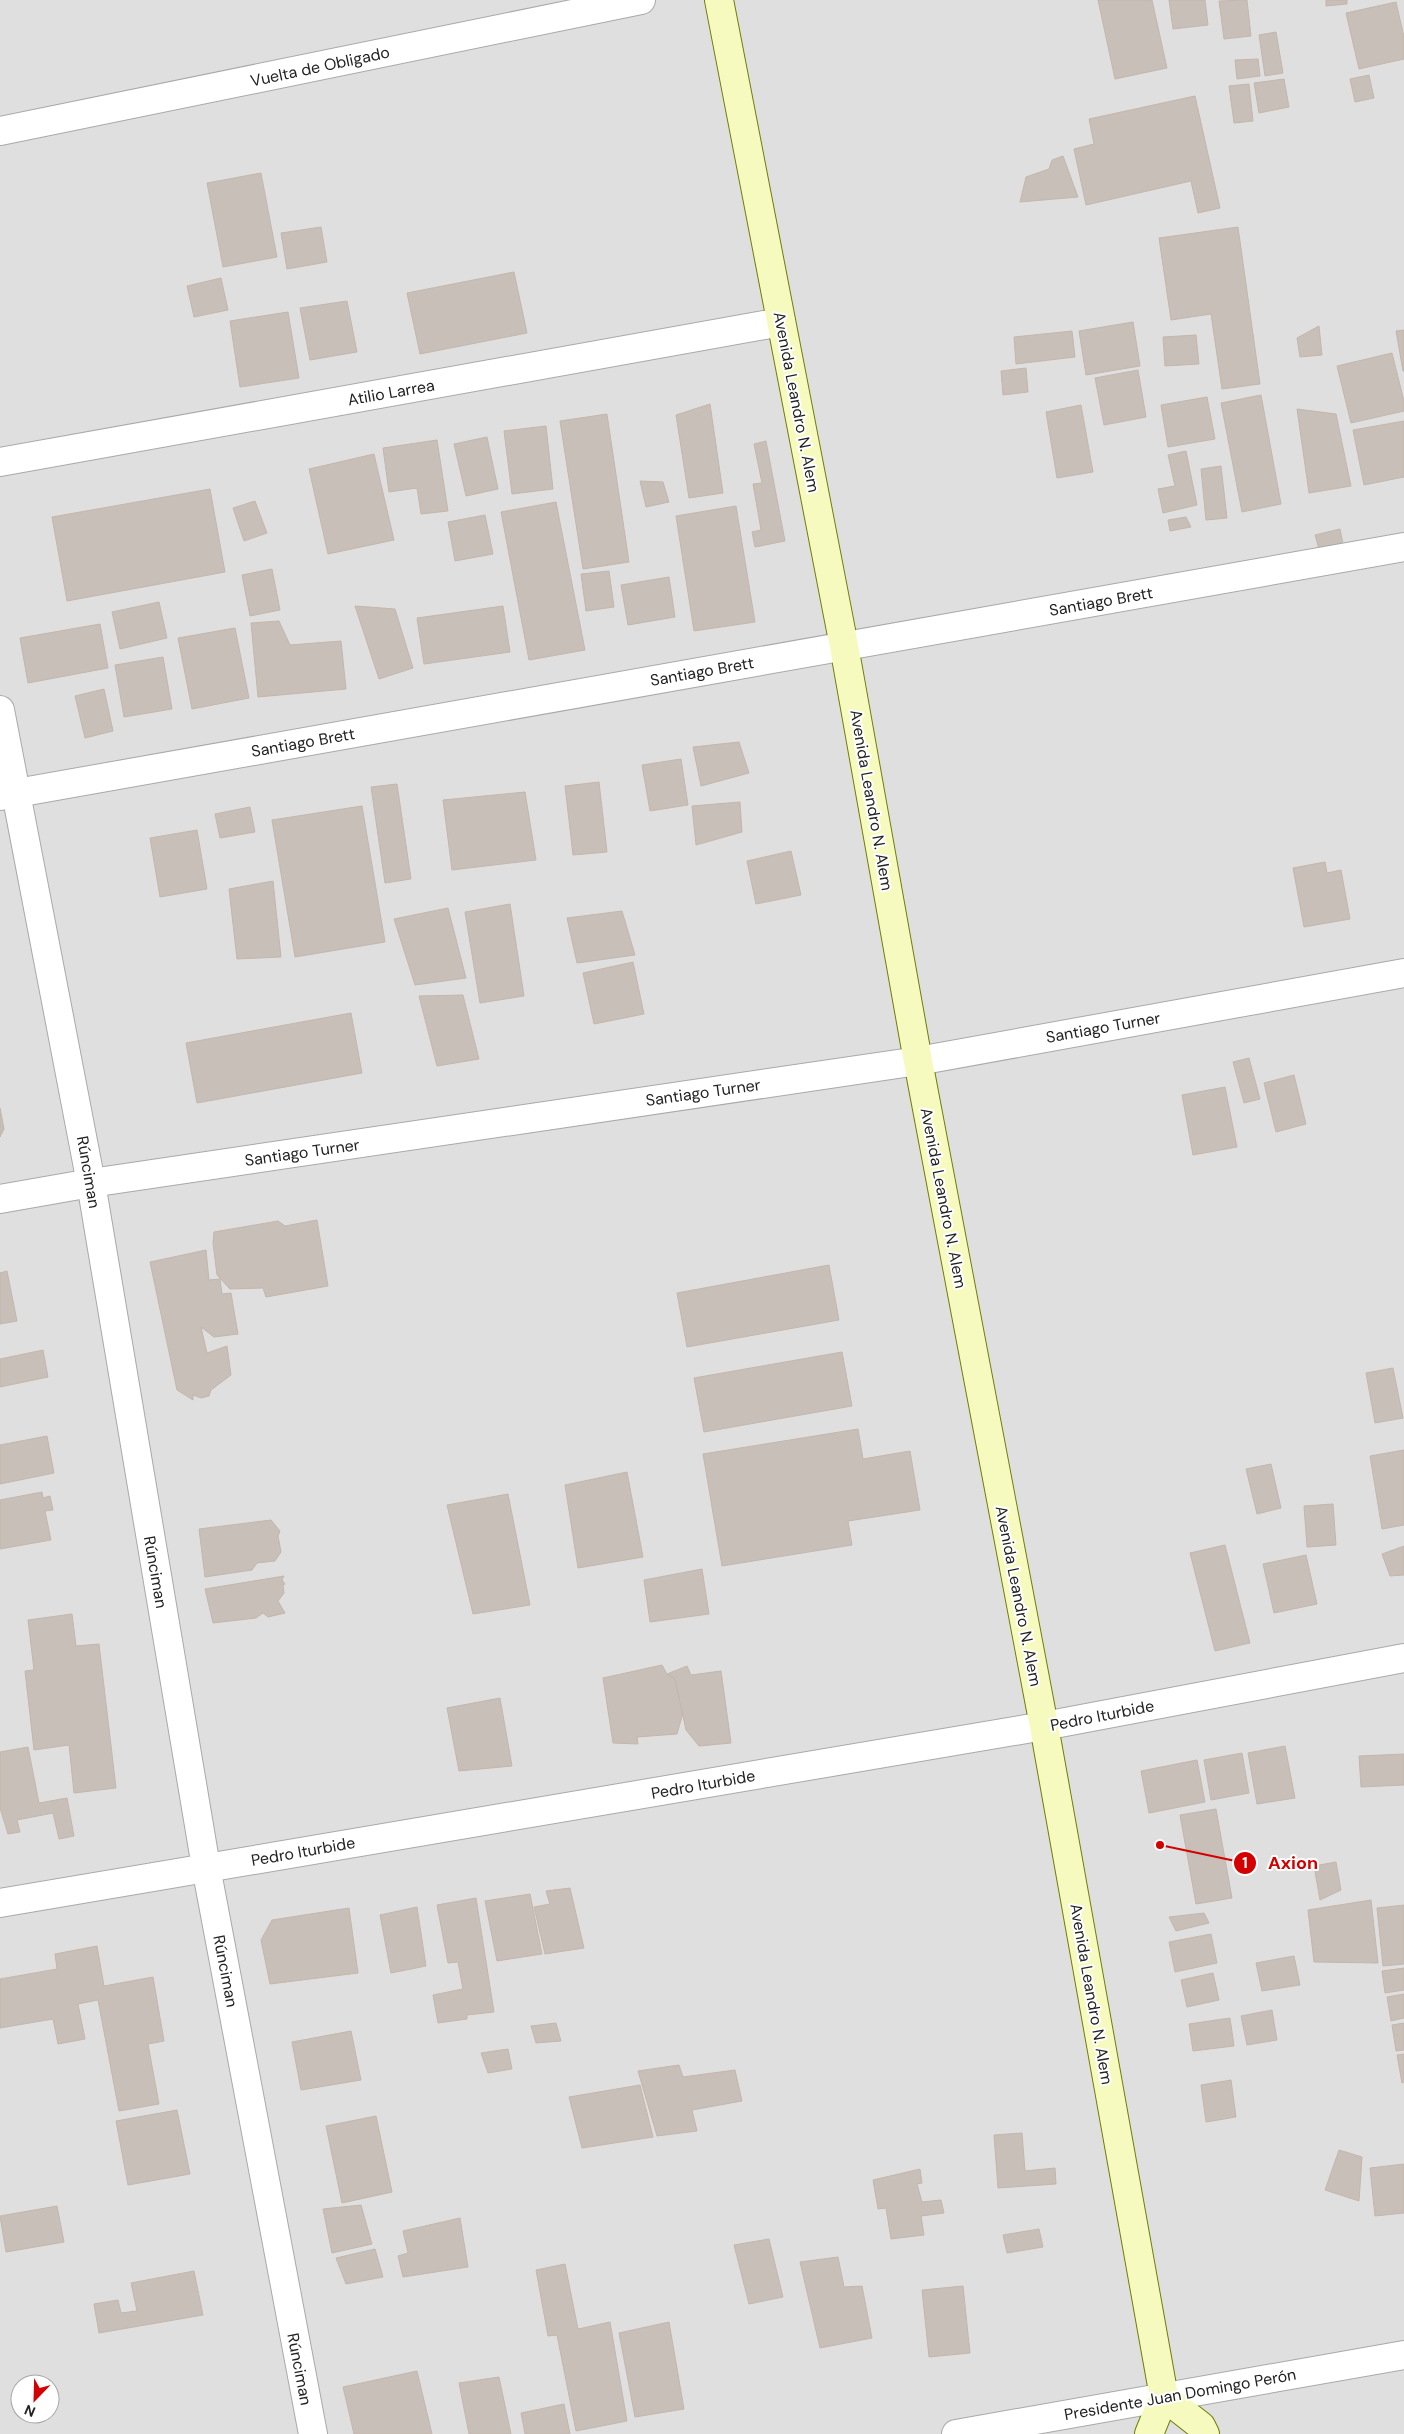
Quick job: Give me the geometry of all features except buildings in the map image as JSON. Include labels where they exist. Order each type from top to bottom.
[{"type":"main road","name":"Avenida Leandro N. Alem","points":[[719,0],[844,646],[918,1061],[1044,1726],[1164,2397]]},
{"type":"main road","points":[[1149,2434],[1164,2397],[1201,2426],[1205,2434]]},
{"type":"street","name":"Vuelta de Obligado","points":[[0,131],[641,0]]},
{"type":"street","name":"Atilio Larrea","points":[[0,462],[781,322]]},
{"type":"street","name":"Santiago Brett","points":[[8,795],[1404,547]]},
{"type":"street","name":"Rúnciman","points":[[0,710],[8,795],[91,1183],[206,1867],[313,2434]]},
{"type":"street","name":"Santiago Turner","points":[[0,1200],[91,1183],[918,1061],[1404,973]]},
{"type":"street","name":"Pedro Iturbide","points":[[0,1903],[1044,1726],[1404,1658]]},
{"type":"street","name":"Presidente Juan Domingo Perón","points":[[956,2434],[1404,2355]]},
{"type":"shaded area","points":[[0,0],[1404,0],[1404,2434],[0,2434]]},
{"type":"place","name":"Axion","points":[[1160,1845]]}]
